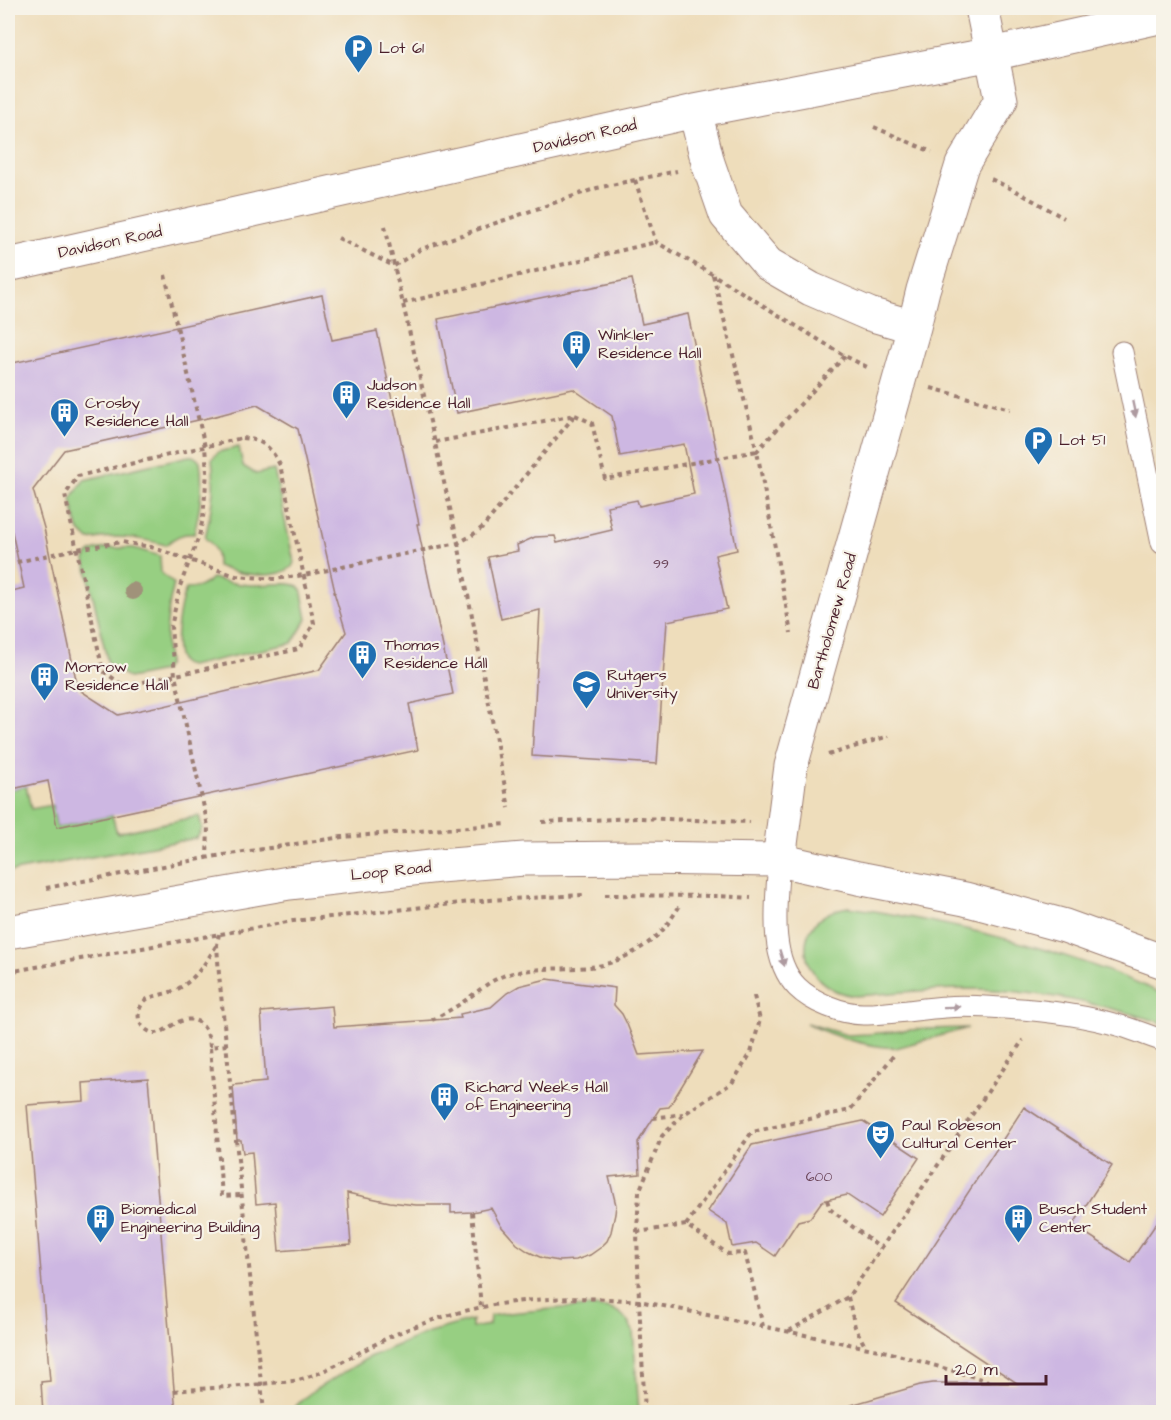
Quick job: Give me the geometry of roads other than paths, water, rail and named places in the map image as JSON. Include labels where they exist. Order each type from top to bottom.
[{"type":"street","name":"Bartholomew Road","points":[[779,860],[791,766],[914,327],[922,290],[962,165],[1001,100],[982,8]]},
{"type":"street","name":"Davidson Road","points":[[8,264],[694,111],[992,54],[1164,16]]},
{"type":"street","points":[[694,111],[708,163],[726,215],[768,264],[811,289],[869,314],[914,327]]},
{"type":"street","name":"Loop Road","points":[[8,932],[289,883],[439,866],[524,859],[779,860]]},
{"type":"street","points":[[779,860],[965,899],[1065,926],[1164,962]]},
{"type":"lane","points":[[1122,352],[1162,543]]},
{"type":"lane","points":[[779,860],[775,920],[777,940],[785,968],[796,986],[815,1000],[833,1009],[861,1014],[948,1007],[1004,1008],[1063,1014],[1121,1026],[1164,1041]]},
{"type":"place","name":"Lot 61","points":[[358,74]]},
{"type":"place","name":"Winkler Residence Hall","points":[[577,370]]},
{"type":"place","name":"Judson Residence Hall","points":[[346,420]]},
{"type":"place","name":"Crosby Residence Hall","points":[[64,438]]},
{"type":"place","name":"Lot 51","points":[[1038,466]]},
{"type":"place","name":"Thomas Residence Hall","points":[[363,680]]},
{"type":"place","name":"Morrow Residence Hall","points":[[44,702]]},
{"type":"place","name":"Rutgers University","points":[[586,710]]},
{"type":"place","name":"Richard Weeks Hall of Engineering","points":[[444,1122]]},
{"type":"place","name":"Paul Robeson Cultural Center","points":[[881,1160]]},
{"type":"place","name":"Biomedical Engineering Building","points":[[100,1244]]},
{"type":"place","name":"Busch Student Center","points":[[1018,1244]]}]
